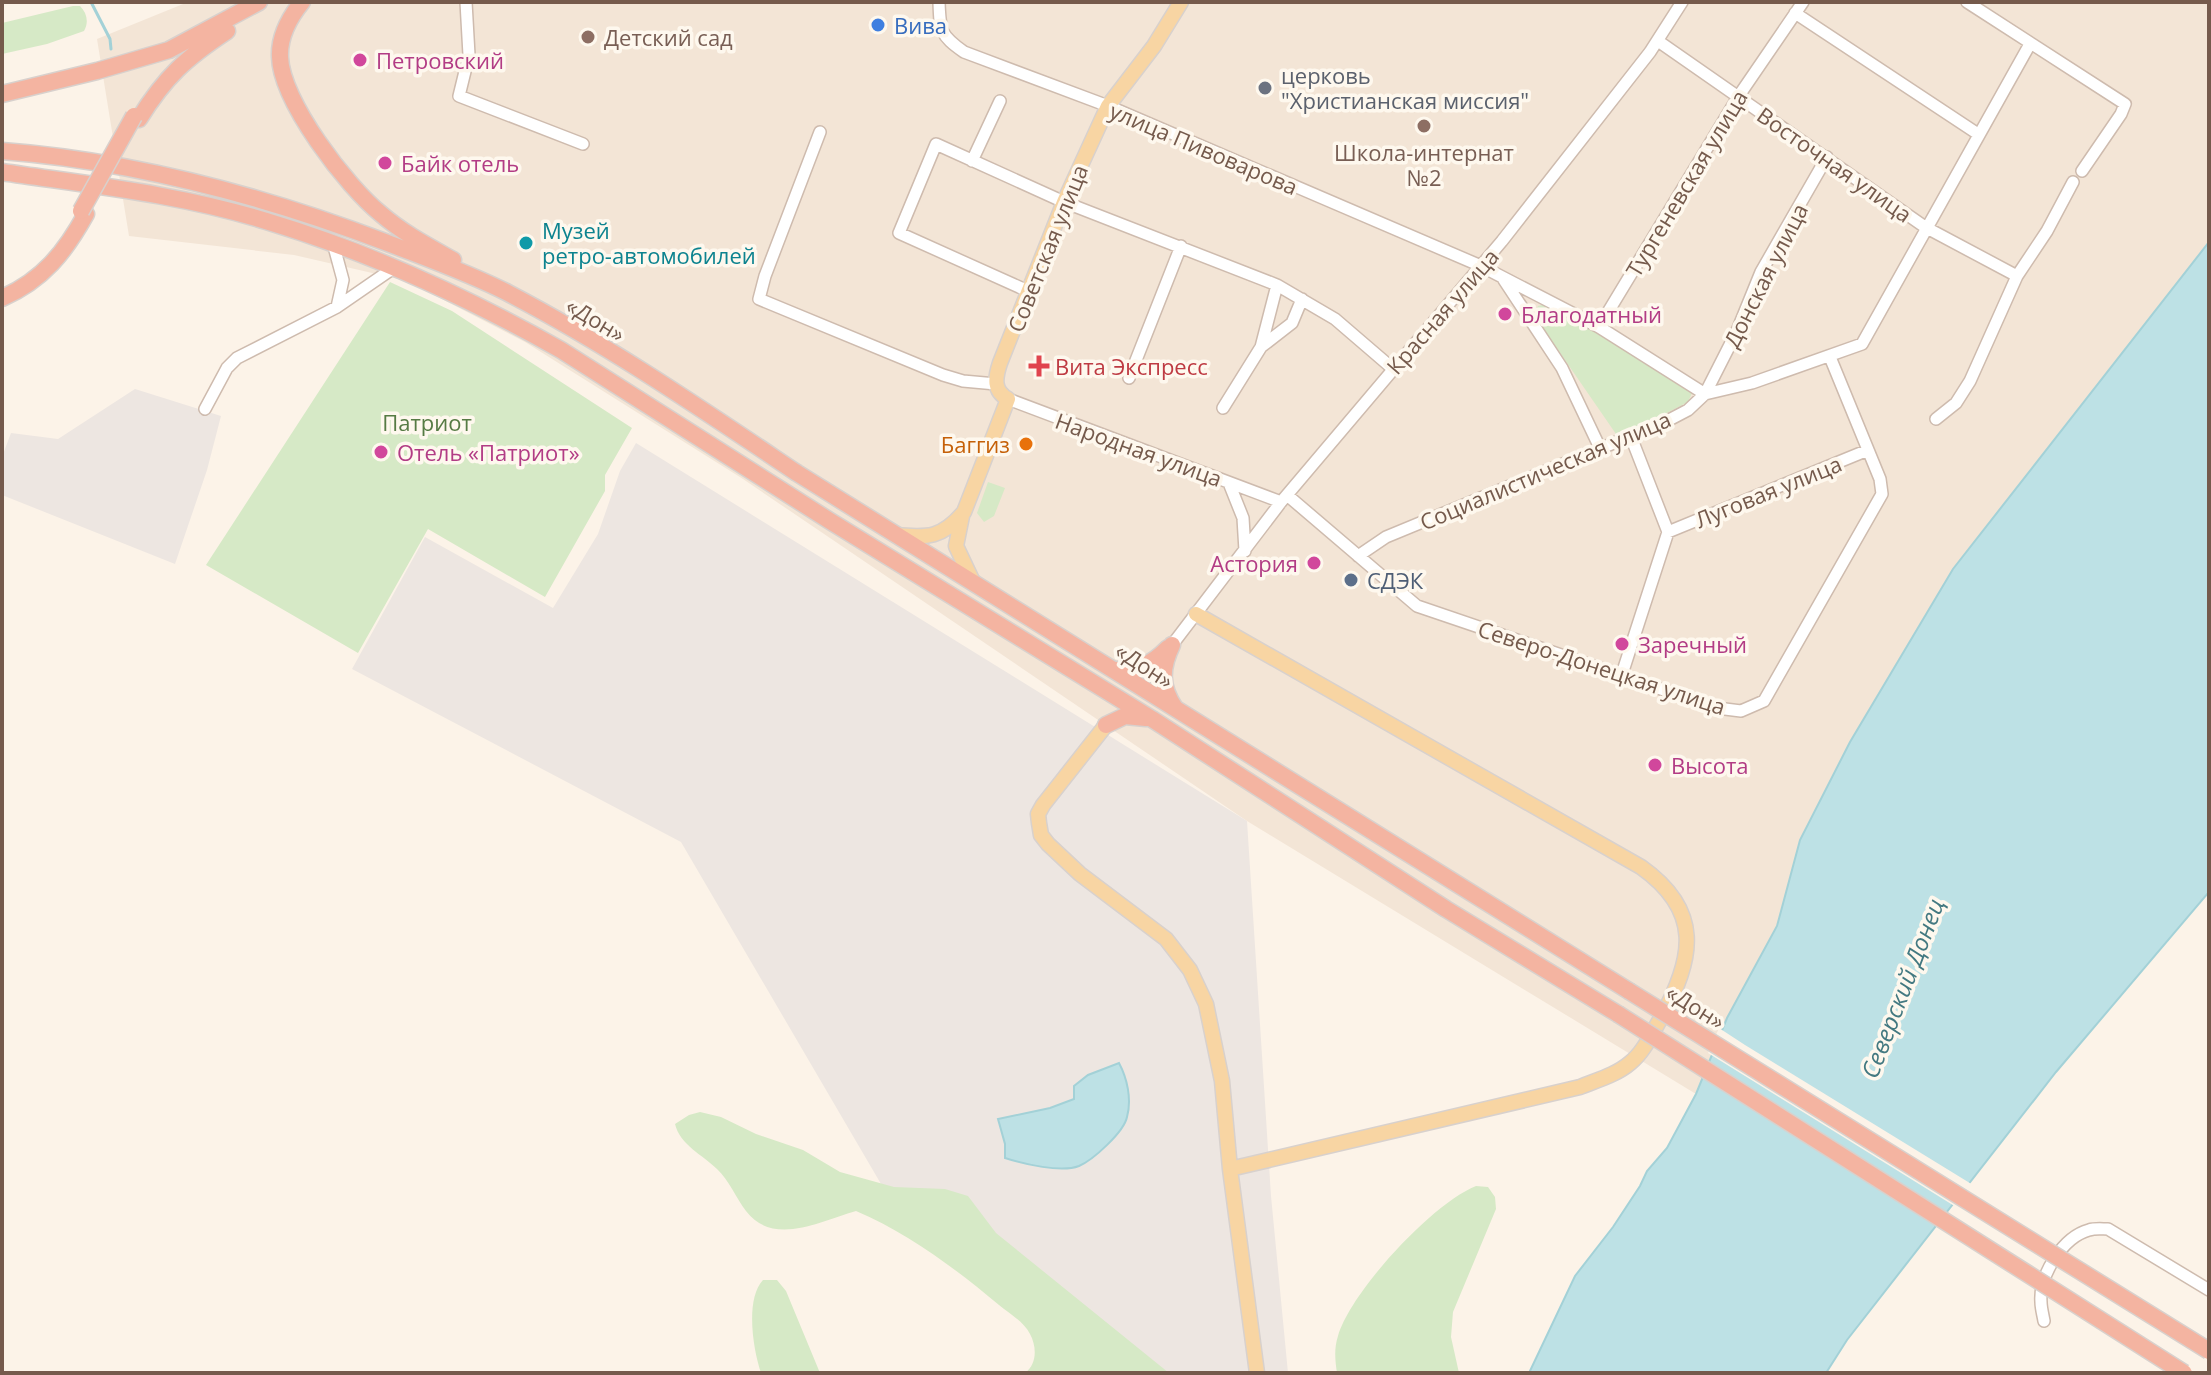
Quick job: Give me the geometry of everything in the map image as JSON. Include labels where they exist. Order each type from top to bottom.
[{"type":"highway","points":[[2,94],[169,50],[262,2]]},
{"type":"highway","points":[[2,298],[27,285],[54,263],[70,243],[167,69],[194,47],[262,2]]},
{"type":"highway","points":[[137,118],[171,73],[197,51],[276,2]]},
{"type":"highway","points":[[302,2],[281,38],[281,68],[287,90],[330,156],[361,197],[382,215],[417,240],[506,292]]},
{"type":"highway","name":"«Дон»","points":[[2,151],[137,169],[266,200],[395,246],[506,292],[695,405],[1179,713],[2209,1351]]},
{"type":"highway","name":"«Дон»","points":[[2,172],[183,200],[263,220],[395,267],[507,320],[561,350],[830,521],[1152,719],[1446,909],[1618,1014],[2184,1373]]},
{"type":"highway","points":[[2,291],[49,259],[84,213]]},
{"type":"highway","points":[[1111,669],[1128,670],[1148,665],[1172,645]]},
{"type":"highway","points":[[1172,645],[1164,661],[1162,679],[1168,698],[1179,713]]},
{"type":"highway","points":[[1098,686],[1109,704],[1106,725]]},
{"type":"highway","points":[[1106,725],[1125,716],[1152,719]]},
{"type":"main road","name":"Советская улица","points":[[974,583],[956,546],[957,533],[1001,392],[1000,363],[1064,202],[1108,106],[1154,46],[1181,2]]},
{"type":"main road","points":[[895,535],[936,535],[952,525],[964,512]]},
{"type":"main road","points":[[1196,614],[1641,867],[1667,889],[1679,908],[1687,931],[1685,964],[1674,993],[1643,1050],[1621,1070],[1580,1087],[1230,1169]]},
{"type":"main road","points":[[1106,725],[1043,805],[1038,814],[1041,835],[1080,874],[1166,939],[1190,970],[1206,1004],[1222,1081],[1230,1169],[1257,1373]]},
{"type":"street","points":[[466,2],[469,55],[458,93],[460,98],[583,144]]},
{"type":"street","name":"улица Пивоварова","points":[[939,2],[940,27],[944,38],[964,52],[1108,106],[1481,266],[1599,327],[1705,394]]},
{"type":"street","name":"Красная улица","points":[[1172,645],[1284,499],[1481,266],[1658,41],[1682,2]]},
{"type":"street","name":"Тургеневская улица","points":[[1599,327],[1738,97],[1803,2]]},
{"type":"street","points":[[1967,2],[2125,104],[2082,171]]},
{"type":"street","points":[[1795,13],[1978,134]]},
{"type":"street","name":"Восточная улица","points":[[1658,41],[1925,227],[2017,276]]},
{"type":"street","name":"Социалистическая улица","points":[[1358,556],[1386,537],[1631,437],[1688,410],[1705,394],[1752,383],[1862,344],[2030,44]]},
{"type":"street","points":[[972,161],[1000,101]]},
{"type":"street","name":"Народная улица","points":[[820,132],[759,299],[943,375],[1001,392],[1229,483],[1284,499]]},
{"type":"street","points":[[1028,291],[899,233],[936,144],[1064,202],[1277,285],[1335,319],[1392,368]]},
{"type":"street","name":"Донская улица","points":[[1705,394],[1737,331],[1761,272],[1827,157]]},
{"type":"street","points":[[1936,419],[1956,403],[1970,381],[2017,276],[2047,231],[2073,182]]},
{"type":"street","points":[[333,243],[343,280],[337,307]]},
{"type":"street","points":[[1129,378],[1181,246]]},
{"type":"street","points":[[205,409],[227,368],[237,358],[337,307],[395,267]]},
{"type":"street","points":[[1501,277],[1562,368],[1600,448]]},
{"type":"street","points":[[1223,408],[1261,347],[1277,285]]},
{"type":"street","points":[[1261,347],[1292,323],[1302,299]]},
{"type":"street","points":[[1830,357],[1868,450]]},
{"type":"street","points":[[1622,674],[1668,532],[1631,437]]},
{"type":"street","name":"Северо-Донецкая улица","points":[[1284,499],[1417,606],[1717,708],[1741,711],[1764,701],[1881,498],[1883,490],[1868,450]]},
{"type":"street","name":"Луговая улица","points":[[1668,532],[1868,450]]},
{"type":"street","points":[[1229,483],[1243,518],[1245,551]]},
{"type":"street","points":[[2044,1321],[2040,1299],[2047,1276],[2061,1250],[2075,1236],[2092,1228],[2108,1229],[2209,1290]]},
{"type":"shaded area","points":[[188,2],[2209,2],[2209,242],[1953,569],[1850,742],[1800,840],[1777,926],[1727,1018],[1696,1094],[1247,821],[743,479],[525,342],[407,281],[294,255],[129,236],[97,39]]},
{"type":"shaded area","points":[[135,389],[221,416],[207,470],[175,564],[2,495],[2,457],[11,433],[58,439]]},
{"type":"shaded area","points":[[636,443],[1247,821],[1271,1196],[1288,1373],[1110,1373],[905,1225],[681,842],[352,669],[425,537],[553,608],[598,534],[620,471]]},
{"type":"green space","points":[[80,6],[86,15],[84,31],[47,44],[2,54],[2,23]]},
{"type":"green space","name":"Патриот","points":[[390,282],[452,311],[632,428],[605,475],[605,491],[545,597],[428,529],[358,653],[206,565]]},
{"type":"green space","points":[[1546,304],[1603,334],[1692,393],[1688,402],[1624,435],[1616,434],[1536,318],[1538,306]]},
{"type":"green space","points":[[988,482],[1005,488],[994,516],[984,522],[977,513]]},
{"type":"green space","points":[[700,1112],[721,1117],[756,1134],[803,1150],[840,1172],[894,1187],[945,1189],[968,1196],[996,1233],[1169,1373],[1025,1373],[1032,1365],[1035,1350],[1024,1326],[949,1265],[894,1230],[856,1211],[798,1228],[770,1228],[757,1222],[721,1173],[687,1144],[678,1131],[675,1124]]},
{"type":"green space","points":[[1476,1186],[1488,1187],[1495,1197],[1496,1209],[1453,1312],[1451,1337],[1459,1373],[1337,1373],[1335,1354],[1338,1336],[1346,1317],[1376,1273],[1438,1210]]},
{"type":"green space","points":[[763,1280],[777,1280],[786,1291],[820,1373],[761,1373],[753,1338],[752,1312],[757,1289]]},
{"type":"water","name":"Северский Донец","points":[[2209,242],[2209,892],[2056,1072],[1847,1340],[1826,1373],[1529,1373],[1575,1276],[1613,1227],[1647,1171],[1667,1148],[1696,1094],[1727,1018],[1777,926],[1800,840],[1850,742],[1953,569]]},
{"type":"water","points":[[1119,1063],[1128,1089],[1127,1117],[1114,1138],[1100,1152],[1079,1166],[1063,1169],[1005,1158],[1005,1144],[998,1119],[1050,1108],[1074,1099],[1074,1086],[1088,1075]]},
{"type":"pier","points":[[1719,1028],[1973,1185],[1956,1207],[1708,1053]]},
{"type":"waterway","points":[[91,2],[110,39],[111,49]]},
{"type":"place","name":"Вива","points":[[878,25]]},
{"type":"place","name":"Детский сад","points":[[588,37]]},
{"type":"place","name":"Петровский","points":[[360,60]]},
{"type":"place","name":"церковь \"Христианская миссия\"","points":[[1265,88]]},
{"type":"place","name":"Школа-интернат №2","points":[[1424,126]]},
{"type":"place","name":"Байк отель","points":[[385,163]]},
{"type":"place","name":"Музей ретро-автомобилей","points":[[526,243]]},
{"type":"place","name":"Благодатный","points":[[1505,314]]},
{"type":"place","name":"Вита Экспресс","points":[[1039,366]]},
{"type":"place","name":"Баггиз","points":[[1026,444]]},
{"type":"place","name":"Отель «Патриот»","points":[[381,452]]},
{"type":"place","name":"Астория","points":[[1314,563]]},
{"type":"place","name":"СДЭК","points":[[1351,580]]},
{"type":"place","name":"Заречный","points":[[1622,644]]},
{"type":"place","name":"Высота","points":[[1655,765]]}]
